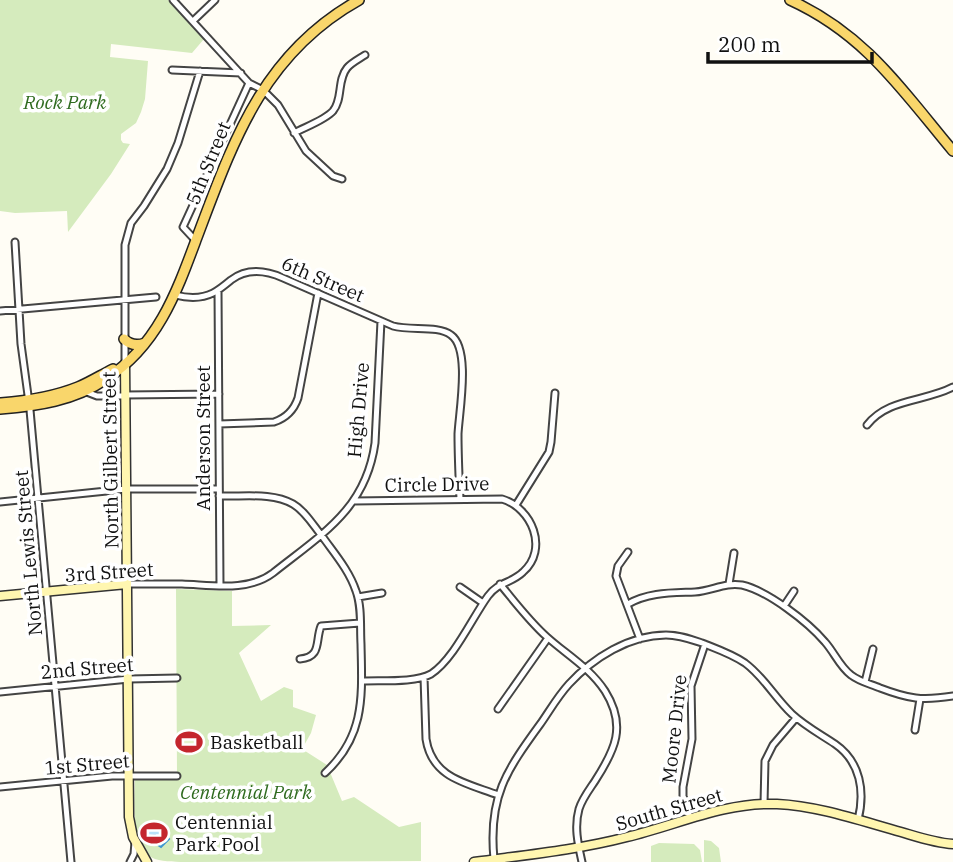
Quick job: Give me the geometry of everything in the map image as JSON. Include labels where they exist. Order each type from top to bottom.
[{"type":"main road","name":"5th Street","points":[[0,403],[54,402],[84,391],[106,380],[145,343],[162,321],[175,296],[235,140],[263,90],[295,49],[330,19],[359,0]]},
{"type":"main road","points":[[790,0],[834,24],[865,49],[893,78],[953,151]]},
{"type":"main road","points":[[124,339],[130,344],[145,343]]},
{"type":"main road","name":"5th Street","points":[[0,409],[30,403],[73,389],[125,364]]},
{"type":"street","points":[[173,0],[249,83],[263,90],[278,105],[306,151],[333,176],[342,179]]},
{"type":"street","points":[[193,21],[215,0]]},
{"type":"street","points":[[294,132],[315,123],[334,110],[347,67],[365,55]]},
{"type":"street","points":[[172,70],[241,74]]},
{"type":"street","name":"North Gilbert Street","points":[[147,862],[135,842],[130,822],[125,245],[131,223],[167,169],[178,143],[200,71]]},
{"type":"street","points":[[196,241],[183,227],[249,83]]},
{"type":"street","name":"North Lewis Street","points":[[15,242],[21,344],[30,403],[71,862]]},
{"type":"street","name":"6th Street","points":[[175,296],[201,297],[218,290],[241,274],[257,271],[277,275],[404,329],[442,330],[454,337],[461,355],[462,395],[458,431],[460,499]]},
{"type":"street","name":"Anderson Street","points":[[218,290],[220,585]]},
{"type":"street","points":[[219,424],[269,423],[282,420],[292,410],[298,398],[318,293]]},
{"type":"street","points":[[0,311],[156,297]]},
{"type":"street","name":"High Drive","points":[[220,585],[237,585],[265,579],[336,522],[354,501],[364,482],[374,448],[381,321]]},
{"type":"street","points":[[867,425],[877,414],[893,406],[935,395],[953,387]]},
{"type":"street","points":[[84,391],[97,396],[219,394]]},
{"type":"street","points":[[516,505],[549,453],[555,393]]},
{"type":"street","points":[[0,502],[126,489],[266,497],[280,499],[299,509],[347,572],[358,597],[362,703],[354,731],[342,753],[325,773]]},
{"type":"street","name":"Circle Drive","points":[[354,501],[498,499],[516,505],[533,526],[536,537],[530,563],[523,572],[493,589],[454,649],[437,669],[424,677]]},
{"type":"street","points":[[628,552],[616,573],[640,639]]},
{"type":"street","points":[[729,584],[734,553]]},
{"type":"street","name":"3rd Street","points":[[0,596],[127,584],[220,585]]},
{"type":"street","points":[[500,584],[534,625],[586,668],[607,695],[616,719],[615,747],[580,805],[576,833],[582,862]]},
{"type":"street","points":[[628,604],[645,596],[705,591],[729,584],[740,585],[754,589],[784,606],[824,640],[849,673],[865,682],[901,696],[920,699],[953,696]]},
{"type":"street","points":[[460,587],[483,603]]},
{"type":"street","points":[[784,606],[794,591]]},
{"type":"street","points":[[358,597],[382,593]]},
{"type":"street","points":[[300,659],[314,654],[321,626],[360,623]]},
{"type":"street","points":[[494,859],[493,824],[498,794],[513,762],[565,688],[586,668],[611,651],[658,635],[687,638],[732,655],[765,682],[796,718],[839,747],[859,776],[862,804],[858,820]]},
{"type":"street","points":[[498,709],[548,638]]},
{"type":"street","name":"Moore Drive","points":[[690,818],[683,787],[692,739],[691,686],[705,644]]},
{"type":"street","points":[[865,682],[873,649]]},
{"type":"street","points":[[362,681],[424,677],[426,739],[434,762],[449,776],[498,794]]},
{"type":"street","name":"2nd Street","points":[[0,692],[129,679],[177,678]]},
{"type":"street","points":[[915,730],[920,699]]},
{"type":"street","points":[[764,804],[765,761],[773,745],[796,718]]},
{"type":"street","name":"1st Street","points":[[0,787],[129,775],[177,776]]},
{"type":"street","name":"South Street","points":[[474,862],[579,847],[641,834],[726,808],[764,804],[804,807],[931,841],[953,844]]},
{"type":"street","points":[[130,862],[135,842]]},
{"type":"green space","name":"Rock Park","points":[[0,0],[168,0],[204,39],[192,53],[111,44],[110,57],[148,61],[145,99],[136,123],[121,134],[123,143],[130,144],[68,232],[67,211],[0,211]]},
{"type":"green space","name":"Centennial Park","points":[[176,589],[232,591],[232,626],[271,625],[239,653],[261,701],[284,687],[293,690],[293,707],[316,715],[311,733],[302,749],[327,765],[342,801],[354,797],[399,827],[421,822],[421,861],[176,862],[155,859],[147,853],[141,845],[135,822],[135,775],[177,775]]},
{"type":"green space","name":"Basketball","points":[[184,732],[196,733],[195,753],[183,752]]},
{"type":"green space","points":[[704,840],[711,841],[719,848],[721,862],[704,862]]},
{"type":"green space","points":[[659,843],[694,844],[700,850],[702,862],[651,862],[651,846]]},
{"type":"water","name":"Centennial Park Pool","points":[[152,823],[169,839],[161,847],[155,843],[158,839],[155,835],[149,836],[144,831]]},
{"type":"place","name":"Basketball","points":[[189,742]]},
{"type":"place","name":"Centennial Park Pool","points":[[154,833]]}]
